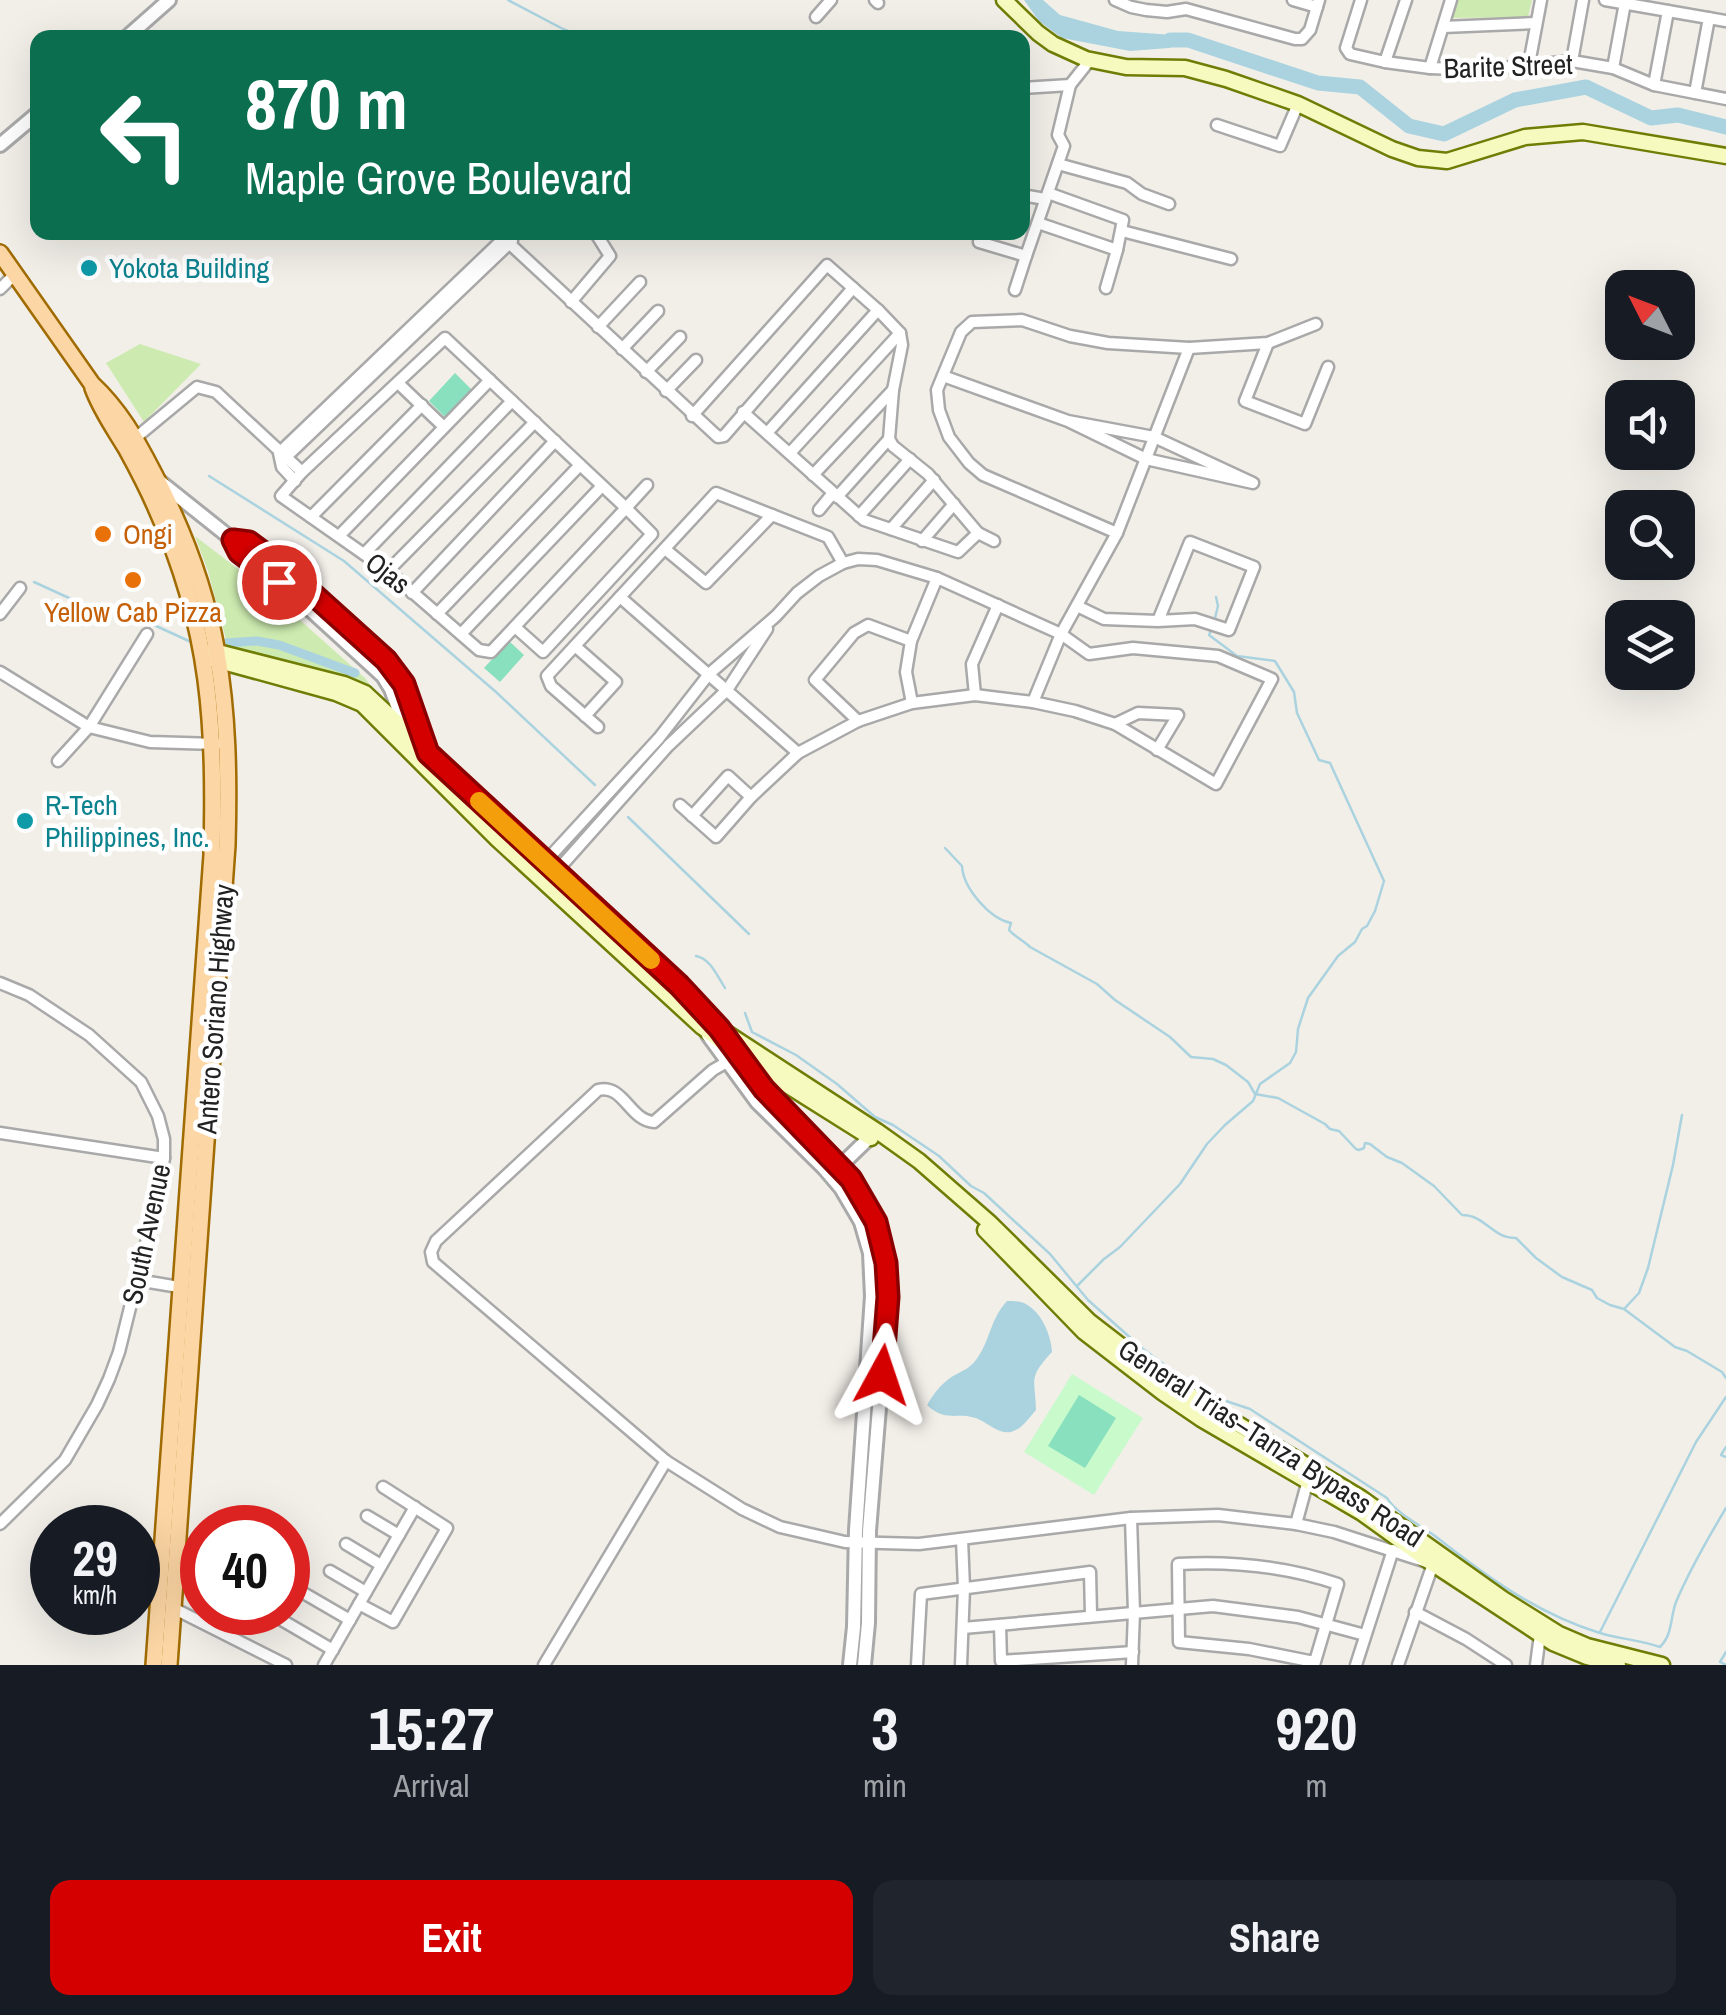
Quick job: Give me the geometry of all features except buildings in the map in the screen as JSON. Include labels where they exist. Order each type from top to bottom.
[{"type":"main road","points":[[1004,0],[1053,44],[1090,60],[1126,68],[1185,68],[1226,78],[1298,104],[1418,158],[1447,161],[1525,137],[1582,132],[1726,156]]},
{"type":"main road","name":"Antero Soriano Highway","points":[[0,253],[92,384],[101,409],[157,480],[190,552],[209,610],[227,845],[169,1665]]},
{"type":"main road","name":"Antero Soriano Highway","points":[[130,443],[214,656]]},
{"type":"main road","points":[[214,656],[356,688],[408,735],[423,757]]},
{"type":"main road","points":[[214,656],[356,700],[423,757]]},
{"type":"main road","name":"Antero Soriano Highway","points":[[154,1665],[220,744]]},
{"type":"main road","name":"General Trias–Tanza Bypass Road","points":[[423,757],[679,985],[719,1028],[918,1161],[990,1223],[1089,1321],[1168,1382],[1361,1498],[1559,1634],[1587,1646],[1662,1665]]},
{"type":"main road","name":"General Trias–Tanza Bypass Road","points":[[423,757],[497,839],[733,1058],[870,1137],[916,1171],[978,1222],[1084,1332],[1162,1393],[1362,1513],[1540,1635],[1571,1652],[1618,1665]]},
{"type":"street","points":[[135,30],[169,0]]},
{"type":"street","points":[[816,17],[831,0]]},
{"type":"street","points":[[1115,0],[1131,7],[1148,5],[1167,12],[1188,5],[1302,39],[1310,30],[1318,3],[1293,0]]},
{"type":"street","name":"Barite Street","points":[[1361,0],[1348,52],[1430,68],[1480,70],[1572,62],[1613,68],[1641,82],[1726,99]]},
{"type":"street","points":[[1385,62],[1406,0]]},
{"type":"street","points":[[1430,68],[1450,0]]},
{"type":"street","points":[[1529,64],[1541,0]]},
{"type":"street","points":[[1572,62],[1583,0]]},
{"type":"street","points":[[1605,0],[1726,21]]},
{"type":"street","points":[[1613,68],[1625,3]]},
{"type":"street","points":[[1654,85],[1668,11]]},
{"type":"street","points":[[1694,93],[1709,18]]},
{"type":"street","points":[[1442,26],[1536,23]]},
{"type":"street","points":[[1016,290],[1064,146],[1058,136],[1070,85],[1090,60]]},
{"type":"street","points":[[1030,88],[1070,85]]},
{"type":"street","points":[[1217,124],[1280,146],[1298,104]]},
{"type":"street","points":[[0,146],[30,120]]},
{"type":"street","points":[[1058,164],[1132,185],[1142,194],[1170,204]]},
{"type":"street","points":[[1030,195],[1046,196],[1122,218],[1106,288]]},
{"type":"street","points":[[1038,223],[1117,250]]},
{"type":"street","points":[[1122,231],[1231,258]]},
{"type":"street","points":[[282,456],[448,300],[505,240]]},
{"type":"street","points":[[511,240],[571,302],[718,438],[724,436],[853,288]]},
{"type":"street","points":[[571,302],[610,256],[600,240]]},
{"type":"street","points":[[979,242],[1026,256]]},
{"type":"street","points":[[692,416],[827,265],[900,333],[902,345],[889,439],[893,446],[934,480],[978,533],[994,541]]},
{"type":"street","points":[[0,290],[15,274]]},
{"type":"street","points":[[598,327],[640,282]]},
{"type":"street","points":[[767,433],[878,310]]},
{"type":"street","points":[[622,349],[658,312]]},
{"type":"street","points":[[1117,533],[983,475],[968,463],[949,437],[939,410],[937,390],[961,332],[972,322],[1022,320],[1070,336],[1108,343],[1190,348],[1268,343],[1316,324]]},
{"type":"street","points":[[790,453],[900,333]]},
{"type":"street","points":[[646,372],[680,337]]},
{"type":"street","points":[[130,443],[196,387],[216,392],[298,476],[444,338],[580,464],[626,508],[652,534],[543,652],[515,628],[626,508],[647,485]]},
{"type":"street","points":[[1268,343],[1244,401],[1305,424],[1328,367]]},
{"type":"street","points":[[1033,702],[1061,634],[1117,533],[1190,348]]},
{"type":"street","points":[[666,392],[696,360]]},
{"type":"street","points":[[942,376],[1068,421],[1146,459],[1253,483],[1154,438],[1068,421]]},
{"type":"street","points":[[339,536],[490,380]]},
{"type":"street","points":[[398,383],[444,427]]},
{"type":"street","points":[[813,475],[893,390]]},
{"type":"street","points":[[364,554],[512,401]]},
{"type":"street","points":[[311,516],[422,405]]},
{"type":"street","points":[[744,412],[859,516],[958,552],[978,533]]},
{"type":"street","points":[[388,572],[535,422]]},
{"type":"street","points":[[818,510],[889,439]]},
{"type":"street","points":[[412,592],[555,441]]},
{"type":"street","points":[[859,516],[910,459]]},
{"type":"street","points":[[437,614],[580,464]]},
{"type":"street","name":"Ojas","points":[[298,476],[281,496],[388,572],[479,650],[492,652],[515,628]]},
{"type":"street","points":[[157,480],[233,540],[239,552],[302,602],[383,676],[408,735]]},
{"type":"street","points":[[891,529],[934,480]]},
{"type":"street","points":[[461,634],[602,486]]},
{"type":"street","points":[[598,727],[551,686],[548,676],[716,493],[828,537],[843,562]]},
{"type":"street","points":[[922,541],[954,504]]},
{"type":"street","points":[[664,548],[706,584],[772,514]]},
{"type":"street","points":[[233,540],[249,542],[284,568],[392,666],[404,684],[423,757]]},
{"type":"street","points":[[1076,606],[1104,619],[1158,622],[1195,620],[1228,630],[1254,567],[1190,542],[1158,622]]},
{"type":"street","points":[[664,742],[709,674],[808,584],[843,562],[858,559],[878,560],[937,578],[1061,634],[1088,654],[1134,648],[1218,656],[1272,680],[1216,784],[1115,724],[1033,702],[974,695],[912,704],[858,721],[798,753],[751,796],[716,838],[680,805]]},
{"type":"street","points":[[912,704],[906,672],[911,641],[937,578]]},
{"type":"street","points":[[0,614],[20,588]]},
{"type":"street","points":[[620,596],[798,753]]},
{"type":"street","points":[[974,695],[972,664],[998,605]]},
{"type":"street","points":[[550,867],[664,742],[727,690],[776,616]]},
{"type":"street","points":[[858,721],[815,680],[854,633],[868,625],[911,641]]},
{"type":"street","points":[[58,762],[89,727],[147,634]]},
{"type":"street","points":[[575,646],[616,682],[585,716]]},
{"type":"street","points":[[0,672],[89,727],[150,742],[220,744]]},
{"type":"street","points":[[1115,724],[1138,713],[1178,715],[1158,750]]},
{"type":"street","points":[[692,816],[728,776],[751,796]]},
{"type":"street","name":"South Avenue","points":[[0,983],[29,995],[88,1035],[141,1082],[164,1138],[158,1194],[119,1352],[96,1405],[65,1460],[0,1524]]},
{"type":"street","points":[[719,1028],[733,1058],[835,1170],[861,1222],[870,1253],[862,1543],[850,1665]]},
{"type":"street","points":[[733,1058],[713,1070],[652,1123],[640,1118],[612,1090],[598,1090],[440,1238],[431,1252],[433,1262],[666,1461],[730,1502],[780,1527],[832,1540],[920,1544],[1131,1518],[1218,1514],[1334,1532],[1434,1564],[1398,1665]]},
{"type":"street","points":[[0,1133],[164,1158]]},
{"type":"street","points":[[835,1170],[870,1137]]},
{"type":"street","points":[[137,1280],[179,1287]]},
{"type":"street","points":[[544,1665],[666,1461]]},
{"type":"street","points":[[1296,1524],[1308,1480]]},
{"type":"street","points":[[360,1604],[393,1622],[446,1528],[383,1486]]},
{"type":"street","points":[[324,1665],[415,1507]]},
{"type":"street","points":[[367,1516],[399,1535]]},
{"type":"street","points":[[1131,1518],[1132,1665]]},
{"type":"street","points":[[962,1539],[962,1665]]},
{"type":"street","points":[[862,1543],[868,1624],[864,1665]]},
{"type":"street","points":[[346,1544],[381,1565]]},
{"type":"street","points":[[1356,1665],[1394,1550]]},
{"type":"street","points":[[1178,1564],[1242,1565],[1338,1584],[1314,1663],[1179,1642],[1179,1608],[1178,1564]]},
{"type":"street","points":[[330,1571],[366,1592]]},
{"type":"street","points":[[918,1665],[921,1594],[1090,1572],[1090,1616]]},
{"type":"street","points":[[310,1597],[350,1620]]},
{"type":"street","points":[[963,1628],[1213,1606],[1325,1624],[1365,1635]]},
{"type":"street","points":[[173,1608],[286,1665]]},
{"type":"street","points":[[1416,1612],[1500,1663]]},
{"type":"street","points":[[1000,1624],[1002,1662],[1133,1652]]},
{"type":"street","points":[[307,1635],[333,1650]]},
{"type":"street","points":[[1536,1665],[1540,1635]]},
{"type":"green space","points":[[1457,0],[1532,0],[1528,17],[1451,18]]},
{"type":"green space","points":[[140,344],[201,364],[144,422],[106,363]]},
{"type":"green space","points":[[455,373],[472,390],[446,418],[429,401]]},
{"type":"green space","points":[[195,536],[274,597],[365,678],[376,693],[355,680],[228,647]]},
{"type":"green space","points":[[509,641],[524,655],[500,682],[484,668]]},
{"type":"green space","points":[[1072,1374],[1143,1418],[1094,1495],[1024,1452]]},
{"type":"green space","points":[[1079,1395],[1116,1418],[1085,1468],[1048,1446]]},
{"type":"water","points":[[1024,0],[1043,0],[1060,15],[1118,31],[1173,35],[1188,40],[1169,48],[1130,51],[1062,38],[1039,21]]},
{"type":"water","points":[[1007,1301],[1030,1307],[1050,1338],[1052,1352],[1035,1379],[1036,1410],[1011,1432],[973,1417],[934,1411],[927,1405],[932,1397],[945,1382],[975,1361]]},
{"type":"waterway","points":[[508,0],[566,30]]},
{"type":"waterway","points":[[1170,40],[1188,40],[1318,83],[1360,87],[1409,126],[1444,134],[1515,100],[1586,87],[1651,118],[1678,115],[1726,127]]},
{"type":"waterway","points":[[209,476],[344,561],[496,692],[595,785]]},
{"type":"waterway","points":[[34,582],[80,603],[154,625],[191,642]]},
{"type":"waterway","points":[[1214,622],[1216,597]]},
{"type":"waterway","points":[[1077,1286],[1180,1184],[1207,1144],[1253,1101],[1260,1084],[1290,1063],[1308,998],[1338,956],[1367,926],[1384,881],[1330,763],[1319,760],[1297,713],[1294,692],[1275,661],[1237,656],[1209,635],[1211,630]]},
{"type":"waterway","points":[[225,643],[257,641],[279,645],[355,673]]},
{"type":"waterway","points":[[628,817],[749,934]]},
{"type":"waterway","points":[[945,848],[962,866],[967,884],[979,901],[995,916],[1011,923],[1009,930],[1014,935],[1097,984],[1191,1057],[1226,1065],[1248,1082],[1255,1094],[1278,1098],[1339,1131],[1356,1149],[1370,1144],[1402,1163],[1434,1186],[1462,1215],[1516,1238],[1562,1277],[1624,1309],[1726,1378]]},
{"type":"waterway","points":[[696,956],[710,964],[725,988]]},
{"type":"waterway","points":[[745,1013],[752,1032],[796,1055],[875,1117],[939,1156],[984,1193],[1050,1254],[1088,1300],[1143,1349],[1191,1384],[1250,1409],[1387,1498],[1402,1514],[1534,1605],[1600,1633],[1660,1647],[1681,1590],[1726,1508]]},
{"type":"waterway","points":[[1625,1308],[1639,1293],[1648,1268],[1682,1115]]},
{"type":"waterway","points":[[1600,1632],[1696,1442],[1726,1397]]},
{"type":"waterway","points":[[1726,1447],[1721,1455],[1726,1457]]},
{"type":"waterway","points":[[1726,1652],[1720,1662],[1726,1665]]},
{"type":"slow traffic","points":[[479,801],[651,960]]},
{"type":"place","name":"Yokota Building","points":[[89,268]]},
{"type":"place","name":"Ongi","points":[[103,534]]},
{"type":"place","name":"Yellow Cab Pizza","points":[[133,580]]},
{"type":"place","name":"R-Tech Philippines, Inc.","points":[[25,821]]},
{"type":"route","points":[[279,582],[239,552],[233,540],[249,542],[284,568],[396,670],[428,753],[679,985],[719,1028],[764,1089],[851,1179],[869,1207],[884,1246],[888,1297],[882,1375]]}]
